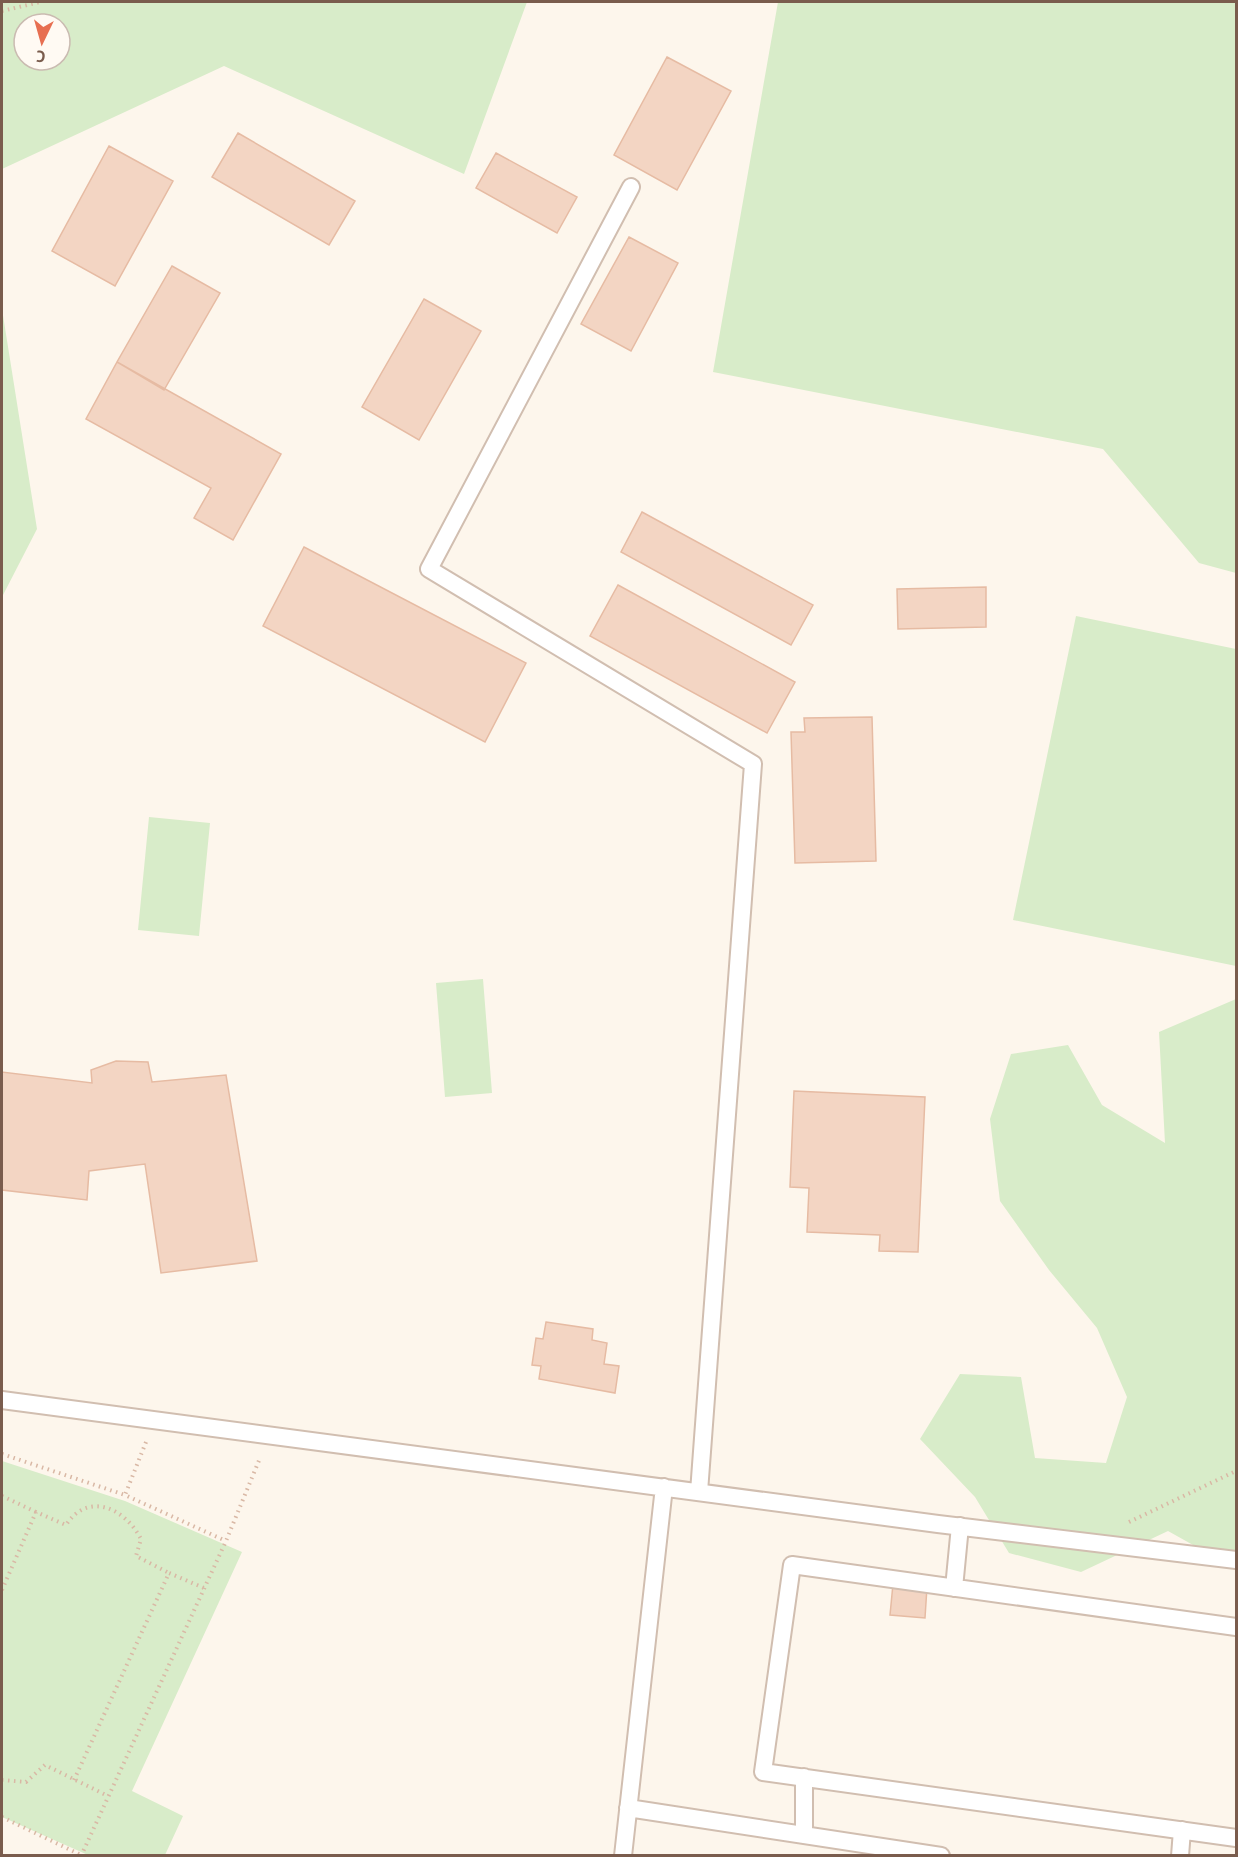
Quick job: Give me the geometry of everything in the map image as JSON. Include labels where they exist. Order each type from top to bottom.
[{"type":"lane","points":[[631,187],[429,569],[753,764],[699,1492]]},
{"type":"lane","points":[[2,1400],[1236,1560]]},
{"type":"lane","points":[[623,1856],[664,1487]]},
{"type":"lane","points":[[954,1588],[960,1526]]},
{"type":"lane","points":[[1236,1627],[792,1565],[763,1772],[1236,1838]]},
{"type":"lane","points":[[804,1777],[804,1835]]},
{"type":"lane","points":[[628,1808],[941,1856]]},
{"type":"lane","points":[[1180,1856],[1182,1830]]},
{"type":"path","points":[[2,11],[40,2]]},
{"type":"path","points":[[126,1496],[154,1419]]},
{"type":"path","points":[[2,1817],[81,1855],[226,1541],[269,1435]]},
{"type":"path","points":[[2,1454],[126,1496],[226,1541]]},
{"type":"path","points":[[1128,1522],[1236,1471]]},
{"type":"path","points":[[2,1496],[66,1525],[72,1515],[84,1507],[100,1506],[121,1514],[134,1526],[141,1539],[136,1556],[204,1588]]},
{"type":"path","points":[[2,1590],[36,1512]]},
{"type":"path","points":[[74,1780],[169,1573]]},
{"type":"path","points":[[2,1780],[26,1782],[45,1765],[108,1796]]},
{"type":"green space","points":[[2,2],[527,2],[464,174],[224,66],[2,169]]},
{"type":"green space","points":[[778,2],[1236,2],[1236,573],[1199,563],[1103,449],[713,372]]},
{"type":"green space","points":[[2,309],[37,529],[2,597]]},
{"type":"green space","points":[[1076,616],[1236,649],[1236,966],[1013,920]]},
{"type":"green space","points":[[149,817],[210,823],[199,936],[138,930]]},
{"type":"green space","points":[[483,979],[492,1093],[445,1097],[436,983]]},
{"type":"green space","points":[[1236,999],[1236,1569],[1168,1531],[1081,1572],[1009,1553],[975,1497],[920,1439],[960,1374],[1021,1377],[1035,1458],[1106,1463],[1127,1397],[1097,1328],[1049,1270],[1000,1201],[990,1119],[1011,1054],[1068,1045],[1102,1105],[1165,1143],[1159,1032]]},
{"type":"green space","points":[[2,1461],[125,1501],[242,1552],[132,1791],[183,1816],[165,1855],[88,1855],[2,1817]]},
{"type":"building","points":[[667,57],[731,91],[677,190],[614,155]]},
{"type":"building","points":[[238,133],[355,201],[329,245],[212,177]]},
{"type":"building","points":[[109,146],[173,181],[115,286],[52,251]]},
{"type":"building","points":[[496,153],[577,197],[557,233],[476,188]]},
{"type":"building","points":[[629,237],[678,263],[631,351],[581,324]]},
{"type":"building","points":[[172,266],[220,293],[164,390],[117,362]]},
{"type":"building","points":[[424,299],[481,331],[419,440],[362,407]]},
{"type":"building","points":[[117,362],[281,454],[233,540],[194,518],[211,488],[86,419]]},
{"type":"building","points":[[642,512],[813,605],[791,645],[621,552]]},
{"type":"building","points":[[304,547],[526,663],[485,742],[263,626]]},
{"type":"building","points":[[618,585],[795,682],[767,733],[590,636]]},
{"type":"building","points":[[986,587],[986,627],[898,629],[897,589]]},
{"type":"building","points":[[872,717],[876,861],[795,863],[791,732],[805,732],[804,718]]},
{"type":"building","points":[[116,1061],[148,1062],[152,1082],[226,1075],[257,1261],[161,1273],[145,1164],[89,1171],[87,1200],[2,1190],[2,1072],[92,1083],[91,1070]]},
{"type":"building","points":[[794,1091],[925,1097],[918,1252],[879,1251],[880,1235],[807,1232],[809,1188],[790,1187]]},
{"type":"building","points":[[546,1322],[593,1329],[592,1340],[607,1343],[604,1364],[619,1366],[615,1393],[539,1379],[541,1366],[532,1365],[536,1338],[543,1339]]},
{"type":"building","points":[[893,1584],[927,1587],[925,1618],[890,1615]]}]
